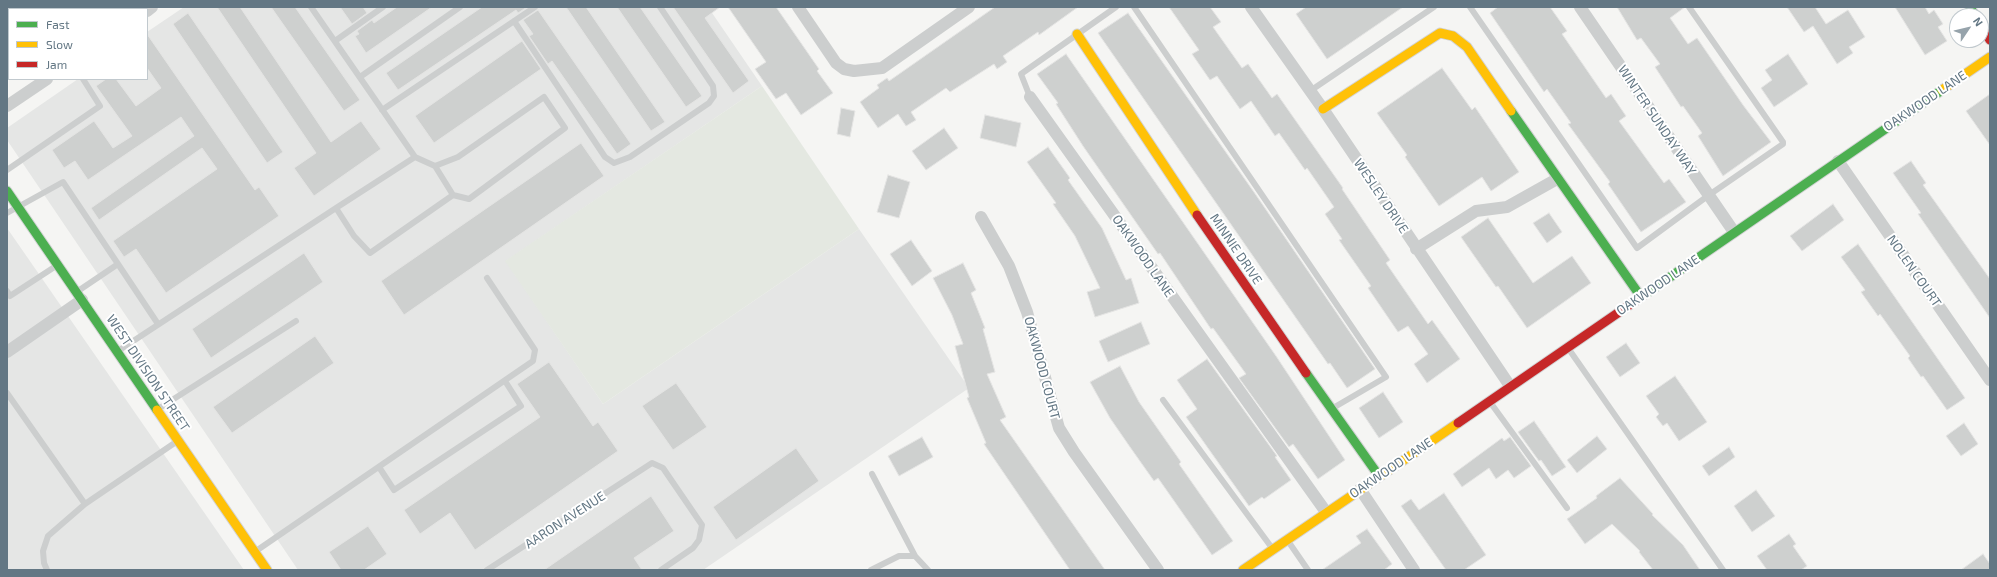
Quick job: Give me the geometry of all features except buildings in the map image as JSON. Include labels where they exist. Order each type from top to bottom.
[{"type":"street","points":[[798,7],[836,63],[844,69],[854,71],[882,68],[969,7]]},
{"type":"street","name":"WINTER SUNDAY WAY","points":[[1580,7],[1734,232]]},
{"type":"street","name":"WESLEY DRIVE","points":[[1254,8],[1510,386]]},
{"type":"street","points":[[1323,109],[1440,33],[1454,36],[1467,47],[1556,179],[1641,297]]},
{"type":"street","name":"MINNIE DRIVE","points":[[1077,34],[1229,263],[1379,476]]},
{"type":"street","name":"OAKWOOD LANE","points":[[1242,570],[1990,57]]},
{"type":"street","points":[[7,106],[46,80]]},
{"type":"street","name":"OAKWOOD LANE","points":[[1030,97],[1326,512]]},
{"type":"street","name":"NOLEN COURT","points":[[1838,161],[1990,380]]},
{"type":"street","points":[[1416,249],[1476,211],[1507,207],[1556,179]]},
{"type":"street","name":"WEST DIVISION STREET","points":[[7,191],[255,552],[264,569]]},
{"type":"street","name":"OAKWOOD COURT","points":[[981,217],[1009,266],[1027,312],[1059,428],[1074,452],[1158,570]]},
{"type":"street","points":[[7,352],[79,296]]},
{"type":"street","points":[[1360,489],[1414,570]]},
{"type":"lane","points":[[312,7],[415,157],[435,166],[453,195],[469,199],[565,128],[544,97],[458,157],[435,166]]},
{"type":"lane","points":[[335,41],[383,7]]},
{"type":"lane","points":[[360,77],[460,7]]},
{"type":"lane","points":[[382,110],[534,7]]},
{"type":"lane","points":[[514,21],[605,157],[614,163],[630,157],[709,103],[714,96],[713,86],[660,7]]},
{"type":"lane","points":[[1030,97],[1021,74],[1116,7]]},
{"type":"lane","points":[[1134,7],[1386,377],[1332,409]]},
{"type":"lane","points":[[1310,91],[1434,7]]},
{"type":"lane","points":[[1470,7],[1637,248],[1709,195],[1781,147],[1783,142],[1689,7]]},
{"type":"lane","points":[[7,170],[100,106],[84,80]]},
{"type":"lane","points":[[117,351],[415,157]]},
{"type":"lane","points":[[7,213],[63,182],[158,324]]},
{"type":"lane","points":[[336,208],[354,236],[370,253],[453,195]]},
{"type":"lane","points":[[79,296],[118,264]]},
{"type":"lane","points":[[7,291],[10,296],[58,266]]},
{"type":"lane","points":[[255,552],[533,361],[535,350],[487,278]]},
{"type":"lane","points":[[157,410],[296,321]]},
{"type":"lane","points":[[1567,347],[1723,570]]},
{"type":"lane","points":[[379,467],[394,490],[521,406],[504,381]]},
{"type":"lane","points":[[7,393],[85,504]]},
{"type":"lane","points":[[1163,400],[1273,549]]},
{"type":"lane","points":[[1490,400],[1567,508]]},
{"type":"lane","points":[[47,570],[44,563],[43,550],[48,536],[85,504],[178,441]]},
{"type":"lane","name":"AARON AVENUE","points":[[487,570],[652,464],[663,468],[702,525],[699,540],[693,548],[661,570]]},
{"type":"lane","points":[[872,474],[915,556],[928,570]]},
{"type":"lane","points":[[1287,539],[1308,570]]},
{"type":"lane","points":[[871,570],[899,556],[915,556]]},
{"type":"shaded area","points":[[184,7],[708,7],[762,86],[506,261],[603,404],[859,229],[969,388],[703,570],[298,570],[7,140],[7,128],[77,80],[148,80],[148,31]]},
{"type":"shaded area","points":[[762,86],[859,229],[603,404],[505,261]]},
{"type":"shaded area","points":[[7,228],[244,570],[7,570]]},
{"type":"traffic: fast","points":[[1641,297],[1942,90]]},
{"type":"traffic: fast","points":[[1511,111],[1641,297]]},
{"type":"traffic: fast","points":[[7,191],[157,410]]},
{"type":"traffic: fast","points":[[1306,373],[1379,476]]},
{"type":"traffic: slow","points":[[1323,109],[1440,33],[1453,36],[1467,47],[1511,111]]},
{"type":"traffic: slow","points":[[1077,34],[1197,215]]},
{"type":"traffic: slow","points":[[1942,90],[1990,57]]},
{"type":"traffic: slow","points":[[157,410],[267,570]]},
{"type":"traffic: slow","points":[[1243,570],[1458,423]]},
{"type":"traffic: jam","points":[[1197,215],[1306,373]]},
{"type":"traffic: jam","points":[[1458,423],[1641,297]]}]
